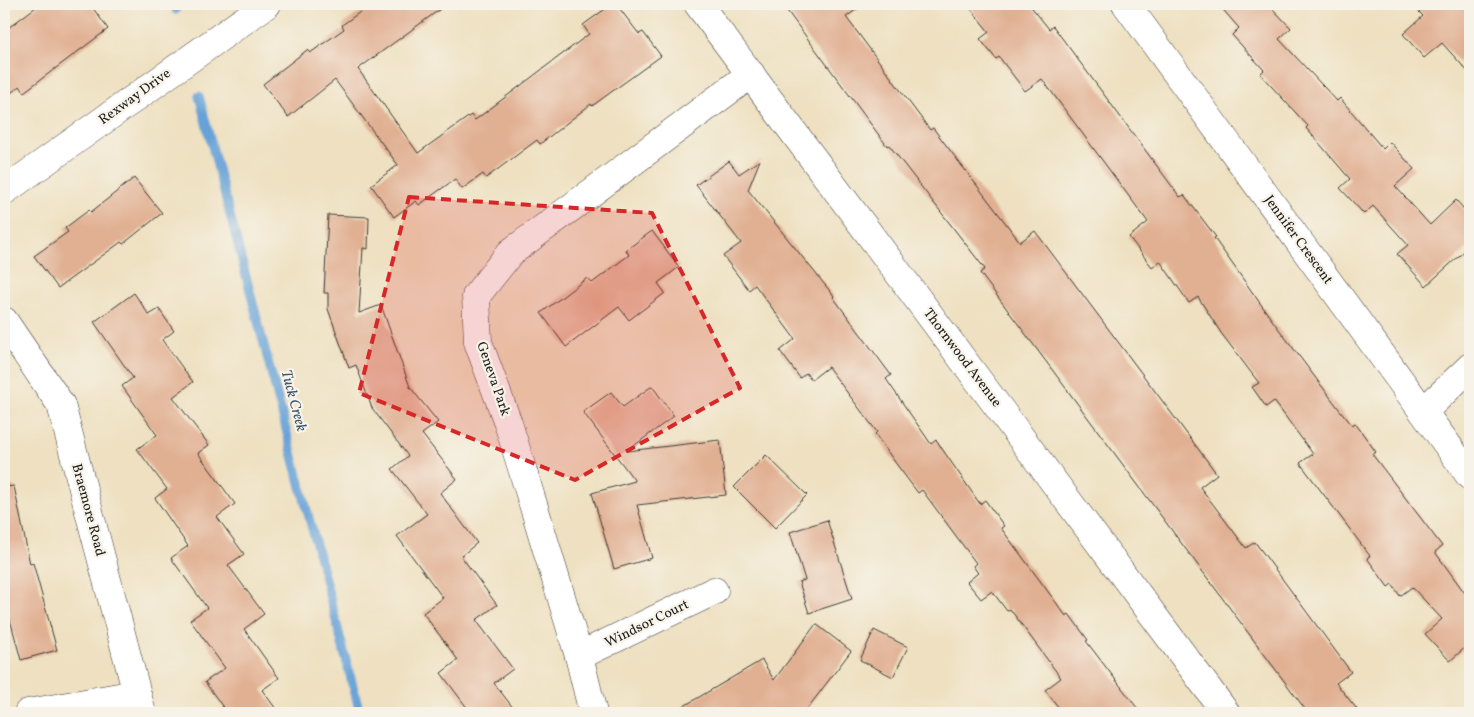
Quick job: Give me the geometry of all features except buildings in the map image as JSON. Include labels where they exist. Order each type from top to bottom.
[{"type":"street","name":"Rexway Drive","points":[[4,191],[267,4]]},
{"type":"street","name":"Thornwood Avenue","points":[[698,4],[1226,713]]},
{"type":"street","name":"Jennifer Crescent","points":[[1126,4],[1470,476]]},
{"type":"street","name":"Geneva Park","points":[[593,713],[579,656],[508,423],[478,342],[476,296],[510,253],[751,74]]},
{"type":"street","name":"Braemore Road","points":[[4,321],[60,405],[139,704]]},
{"type":"street","points":[[1424,411],[1470,366]]},
{"type":"street","name":"Windsor Court","points":[[579,656],[714,591]]},
{"type":"street","points":[[28,713],[139,704]]},
{"type":"highlighted area","points":[[409,197],[652,213],[740,388],[575,480],[359,393]]},
{"type":"waterway","name":"Tuck Creek","points":[[175,4],[176,10]]},
{"type":"waterway","name":"Tuck Creek","points":[[199,96],[360,713]]}]
